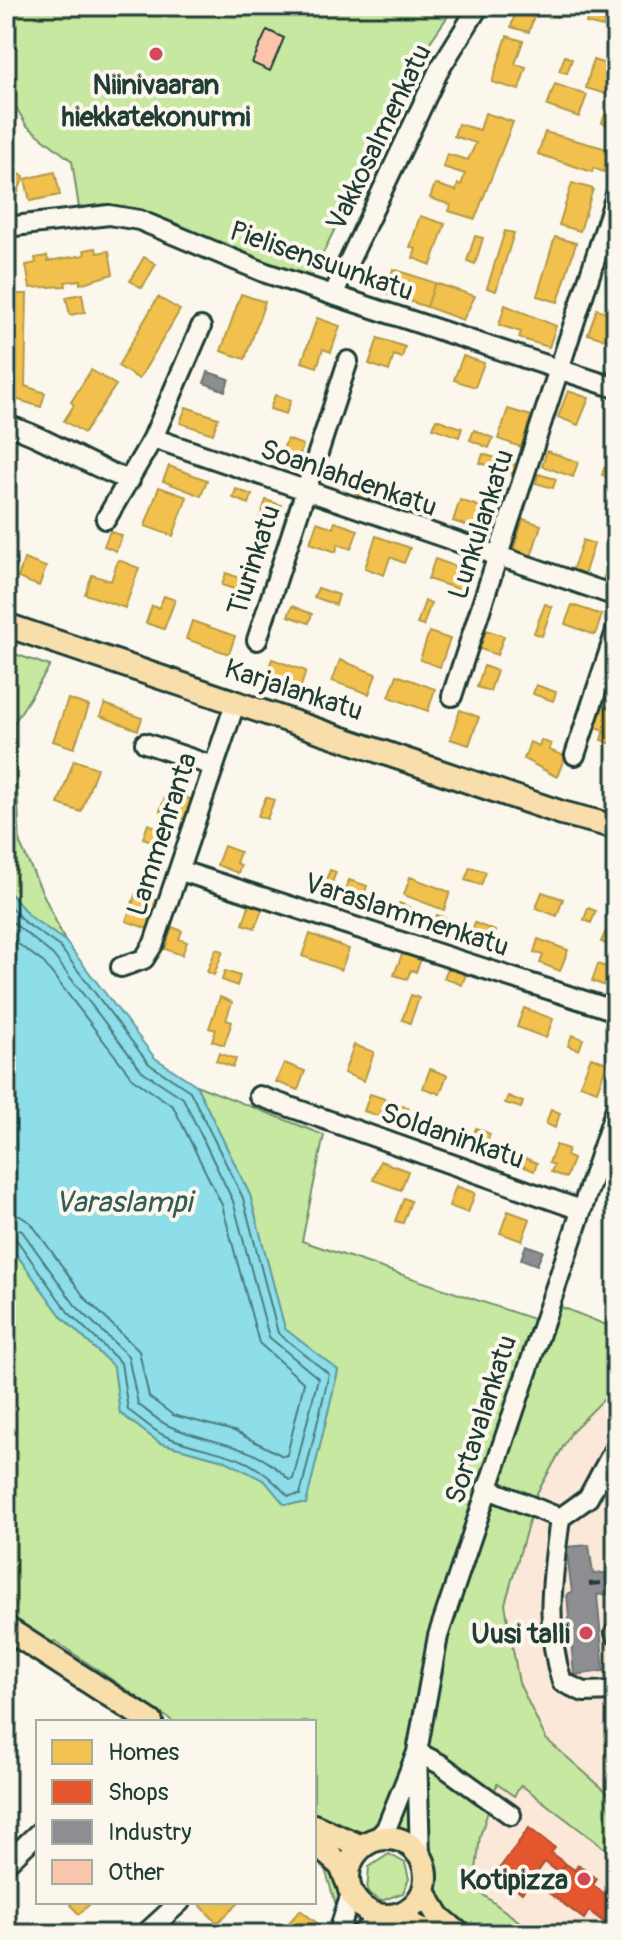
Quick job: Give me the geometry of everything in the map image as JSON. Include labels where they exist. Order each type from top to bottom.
[{"type":"main road","name":"Karjalankatu","points":[[6,625],[562,813],[616,827]]},
{"type":"main road","name":"Karjalankatu","points":[[562,813],[616,839]]},
{"type":"main road","points":[[6,1628],[148,1720]]},
{"type":"main road","points":[[316,1827],[368,1843],[399,1840],[420,1856],[425,1869],[424,1892],[415,1905],[385,1916]]},
{"type":"main road","points":[[349,1889],[348,1868],[368,1843]]},
{"type":"main road","points":[[316,1844],[341,1866],[359,1905],[434,1934]]},
{"type":"main road","points":[[424,1892],[439,1917],[459,1934]]},
{"type":"street","name":"Vakkosalmenkatu","points":[[333,295],[439,70],[479,6]]},
{"type":"street","name":"Lunkulankatu","points":[[452,696],[616,195]]},
{"type":"street","name":"Pielisensuunkatu","points":[[6,227],[109,215],[139,220],[223,257],[616,388]]},
{"type":"street","points":[[106,519],[153,438],[201,327]]},
{"type":"street","name":"Tiurinkatu","points":[[257,640],[348,361]]},
{"type":"street","points":[[6,425],[37,434],[103,471],[130,480]]},
{"type":"street","name":"Soanlahdenkatu","points":[[153,438],[499,559],[616,596]]},
{"type":"street","points":[[575,755],[616,631]]},
{"type":"street","name":"Lammenranta","points":[[121,967],[144,959],[149,952],[181,871],[236,701]]},
{"type":"street","points":[[145,743],[213,766]]},
{"type":"street","name":"Varaslammenkatu","points":[[181,871],[616,1011]]},
{"type":"street","name":"Soldaninkatu","points":[[259,1096],[581,1210]]},
{"type":"street","name":"Sortavalankatu","points":[[368,1843],[386,1829],[417,1752],[438,1636],[616,1108]]},
{"type":"street","points":[[616,1446],[588,1498],[560,1518],[550,1609],[555,1661],[562,1682],[584,1692],[616,1691]]},
{"type":"street","points":[[486,1488],[560,1518]]},
{"type":"street","points":[[417,1752],[440,1764],[511,1815]]},
{"type":"street","name":"Sortavalankatu","points":[[417,1752],[420,1856]]},
{"type":"street","points":[[6,1864],[36,1835]]},
{"type":"street","points":[[338,1934],[349,1889]]},
{"type":"street","points":[[145,1934],[178,1904]]},
{"type":"street","points":[[361,1934],[385,1916]]},
{"type":"shaded area","points":[[616,1387],[616,1800],[546,1739],[519,1683],[505,1604],[537,1493],[572,1431]]},
{"type":"shaded area","points":[[497,1784],[514,1796],[521,1784],[616,1857],[616,1934],[536,1934],[474,1888],[480,1836]]},
{"type":"green space","points":[[6,6],[455,6],[416,62],[308,284],[169,229],[80,215],[72,161],[26,125],[6,89]]},
{"type":"green space","points":[[6,651],[50,666],[14,723],[20,844],[65,941],[29,916],[6,888]]},
{"type":"green space","points":[[196,1085],[324,1135],[302,1241],[533,1319],[554,1304],[616,1329],[616,1387],[572,1431],[537,1493],[505,1604],[519,1683],[546,1739],[616,1800],[616,1857],[521,1785],[514,1796],[497,1784],[480,1836],[474,1888],[536,1934],[471,1934],[448,1916],[433,1896],[432,1867],[424,1828],[362,1832],[316,1817],[316,1720],[171,1720],[55,1641],[6,1653],[6,1240],[62,1317],[114,1367],[120,1413],[160,1443],[224,1460],[266,1481],[285,1504],[306,1503],[338,1371],[285,1329],[250,1195]]},
{"type":"green space","points":[[389,1854],[405,1863],[409,1879],[403,1893],[381,1901],[367,1892],[369,1867]]},
{"type":"green space","points":[[328,1860],[340,1891],[339,1915],[324,1866]]},
{"type":"water","name":"Varaslampi","points":[[6,888],[29,916],[65,941],[155,1058],[196,1085],[250,1195],[285,1329],[338,1370],[306,1504],[284,1504],[265,1481],[224,1460],[160,1443],[120,1413],[114,1367],[62,1317],[6,1240]]},
{"type":"building: Homes","points":[[517,6],[560,6],[556,17],[536,10],[529,32],[511,27]]},
{"type":"building: Homes","points":[[590,6],[616,6],[616,21],[605,19],[603,27],[586,23]]},
{"type":"building: Homes","points":[[507,36],[523,41],[515,64],[526,67],[519,90],[492,82]]},
{"type":"building: Homes","points":[[565,56],[572,59],[567,73],[559,71]]},
{"type":"building: Homes","points":[[593,60],[616,67],[616,97],[586,88]]},
{"type":"building: Homes","points":[[555,84],[587,95],[579,117],[547,106]]},
{"type":"building: Homes","points":[[606,111],[616,114],[616,128],[602,123]]},
{"type":"building: Homes","points":[[485,113],[513,122],[475,219],[449,211],[451,205],[430,198],[435,184],[456,191],[458,184],[461,185],[465,174],[443,167],[447,154],[468,160],[476,143],[454,136],[458,124],[480,130]]},
{"type":"building: Homes","points":[[545,132],[611,150],[604,172],[593,168],[592,172],[538,154]]},
{"type":"building: Homes","points":[[6,156],[10,171],[24,176],[15,200],[6,197]]},
{"type":"building: Homes","points":[[55,172],[60,195],[30,201],[25,179]]},
{"type":"building: Homes","points":[[572,183],[593,189],[580,231],[559,225]]},
{"type":"building: Homes","points":[[420,216],[445,224],[431,265],[413,258],[416,249],[410,247]]},
{"type":"building: Homes","points":[[505,231],[514,233],[496,291],[487,288]]},
{"type":"building: Homes","points":[[475,236],[483,238],[475,264],[467,261]]},
{"type":"building: Homes","points":[[555,237],[576,243],[558,302],[537,296]]},
{"type":"building: Homes","points":[[96,248],[97,253],[109,251],[113,274],[80,284],[80,280],[65,282],[66,286],[30,288],[26,265],[36,263],[35,258],[47,256],[48,261],[85,255],[84,250]]},
{"type":"building: Homes","points":[[144,257],[156,264],[142,288],[130,281]]},
{"type":"building: Homes","points":[[393,269],[435,283],[427,307],[385,293]]},
{"type":"building: Homes","points":[[435,283],[475,296],[463,320],[427,307]]},
{"type":"building: Homes","points":[[6,294],[27,294],[25,386],[45,393],[41,407],[6,396]]},
{"type":"building: Homes","points":[[82,294],[85,312],[70,315],[66,297]]},
{"type":"building: Homes","points":[[241,294],[265,302],[245,359],[221,351]]},
{"type":"building: Homes","points":[[158,297],[180,310],[139,379],[118,366]]},
{"type":"building: Homes","points":[[505,305],[556,326],[549,347],[519,338],[521,332],[499,325]]},
{"type":"building: Homes","points":[[597,309],[616,315],[607,340],[588,334]]},
{"type":"building: Homes","points":[[317,318],[340,326],[331,352],[323,349],[317,367],[302,362]]},
{"type":"building: Homes","points":[[378,338],[405,347],[402,358],[394,355],[389,371],[369,364]]},
{"type":"building: Homes","points":[[616,355],[616,377],[607,374]]},
{"type":"building: Homes","points":[[463,356],[484,363],[475,387],[454,380]]},
{"type":"building: Homes","points":[[91,370],[116,385],[84,433],[64,421],[74,405],[71,402]]},
{"type":"building: Homes","points":[[568,391],[589,398],[578,425],[558,417]]},
{"type":"building: Homes","points":[[275,395],[291,400],[286,414],[270,409]]},
{"type":"building: Homes","points":[[186,407],[218,418],[213,434],[180,423]]},
{"type":"building: Homes","points":[[508,409],[531,416],[521,447],[498,439]]},
{"type":"building: Homes","points":[[436,419],[462,428],[459,437],[433,428]]},
{"type":"building: Homes","points":[[474,430],[493,438],[489,448],[470,440]]},
{"type":"building: Homes","points":[[287,439],[303,445],[297,464],[280,458]]},
{"type":"building: Homes","points":[[547,451],[578,462],[573,477],[542,466]]},
{"type":"building: Homes","points":[[483,454],[518,465],[515,474],[480,463]]},
{"type":"building: Homes","points":[[169,466],[207,480],[201,496],[163,481]]},
{"type":"building: Homes","points":[[604,468],[616,471],[614,478],[602,475]]},
{"type":"building: Homes","points":[[538,474],[556,479],[553,488],[536,483]]},
{"type":"building: Homes","points":[[359,485],[374,490],[368,503],[354,498]]},
{"type":"building: Homes","points":[[159,487],[187,497],[173,536],[145,526]]},
{"type":"building: Homes","points":[[236,489],[252,495],[249,504],[233,498]]},
{"type":"building: Homes","points":[[386,489],[407,497],[400,514],[379,507]]},
{"type":"building: Homes","points":[[266,500],[281,505],[274,523],[260,518]]},
{"type":"building: Homes","points":[[460,500],[502,514],[495,535],[453,521]]},
{"type":"building: Homes","points":[[523,519],[541,525],[531,557],[513,551]]},
{"type":"building: Homes","points":[[317,522],[333,528],[335,522],[358,530],[351,549],[338,544],[336,552],[310,543]]},
{"type":"building: Homes","points":[[110,531],[122,536],[116,551],[104,546]]},
{"type":"building: Homes","points":[[376,536],[410,548],[404,563],[390,557],[384,575],[365,568]]},
{"type":"building: Homes","points":[[583,540],[594,544],[584,575],[572,571]]},
{"type":"building: Homes","points":[[24,559],[46,567],[39,586],[18,578]]},
{"type":"building: Homes","points":[[435,559],[471,572],[464,591],[428,579]]},
{"type":"building: Homes","points":[[118,560],[139,568],[125,608],[85,594],[92,575],[111,581]]},
{"type":"building: Homes","points":[[611,560],[616,562],[616,587],[602,582]]},
{"type":"building: Homes","points":[[226,573],[250,582],[246,593],[222,585]]},
{"type":"building: Homes","points":[[318,588],[339,595],[336,605],[314,597]]},
{"type":"building: Homes","points":[[164,596],[175,600],[164,629],[146,623],[152,606],[159,608]]},
{"type":"building: Homes","points":[[425,601],[431,603],[423,626],[417,624]]},
{"type":"building: Homes","points":[[545,604],[552,607],[542,636],[534,633]]},
{"type":"building: Homes","points":[[572,605],[602,615],[595,635],[565,624]]},
{"type":"building: Homes","points":[[292,606],[312,614],[309,623],[288,616]]},
{"type":"building: Homes","points":[[192,621],[235,636],[229,654],[186,639]]},
{"type":"building: Homes","points":[[486,630],[504,636],[497,655],[480,649]]},
{"type":"building: Homes","points":[[429,632],[450,639],[440,667],[420,660]]},
{"type":"building: Homes","points":[[272,659],[306,671],[300,689],[265,677]]},
{"type":"building: Homes","points":[[340,660],[376,674],[369,694],[332,681]]},
{"type":"building: Homes","points":[[484,666],[497,671],[490,691],[477,687]]},
{"type":"building: Homes","points":[[397,675],[435,689],[428,711],[389,697]]},
{"type":"building: Homes","points":[[536,685],[556,692],[553,701],[533,694]]},
{"type":"building: Homes","points":[[68,699],[89,706],[74,748],[53,741]]},
{"type":"building: Homes","points":[[105,704],[142,718],[138,730],[100,716]]},
{"type":"building: Homes","points":[[602,705],[616,710],[615,745],[601,740],[604,730],[594,726]]},
{"type":"building: Homes","points":[[460,710],[479,717],[469,745],[450,739]]},
{"type":"building: Homes","points":[[541,740],[551,744],[549,750],[565,756],[557,777],[524,759],[530,742],[539,746]]},
{"type":"building: Homes","points":[[74,760],[97,768],[81,812],[58,804]]},
{"type":"building: Homes","points":[[174,793],[192,800],[185,820],[160,811],[165,797],[171,800]]},
{"type":"building: Homes","points":[[266,797],[274,800],[267,819],[258,816]]},
{"type":"building: Homes","points":[[148,824],[172,833],[167,846],[143,838]]},
{"type":"building: Homes","points":[[224,846],[240,852],[236,863],[241,865],[238,873],[217,865]]},
{"type":"building: Homes","points":[[470,867],[486,872],[481,885],[465,880]]},
{"type":"building: Homes","points":[[330,870],[336,872],[328,893],[322,890]]},
{"type":"building: Homes","points":[[410,877],[450,892],[444,910],[404,895]]},
{"type":"building: Homes","points":[[349,880],[367,886],[361,904],[342,897]]},
{"type":"building: Homes","points":[[542,892],[563,899],[557,916],[536,908]]},
{"type":"building: Homes","points":[[136,893],[158,901],[148,929],[126,921]]},
{"type":"building: Homes","points":[[250,902],[263,907],[255,928],[243,924]]},
{"type":"building: Homes","points":[[399,903],[409,907],[404,923],[394,919]]},
{"type":"building: Homes","points":[[588,908],[596,911],[591,923],[584,920]]},
{"type":"building: Homes","points":[[437,915],[447,919],[441,936],[430,932]]},
{"type":"building: Homes","points":[[475,923],[495,931],[489,947],[469,940]]},
{"type":"building: Homes","points":[[172,927],[182,931],[179,939],[187,942],[182,955],[165,949]]},
{"type":"building: Homes","points":[[606,931],[613,933],[609,945],[601,942]]},
{"type":"building: Homes","points":[[310,934],[349,949],[341,970],[302,956]]},
{"type":"building: Homes","points":[[538,939],[568,950],[560,971],[540,963],[543,955],[534,952]]},
{"type":"building: Homes","points":[[216,949],[223,951],[214,975],[207,972]]},
{"type":"building: Homes","points":[[403,952],[421,959],[416,972],[411,970],[407,979],[394,975]]},
{"type":"building: Homes","points":[[598,964],[613,970],[616,964],[616,990],[592,981]]},
{"type":"building: Homes","points":[[448,968],[466,974],[462,985],[444,978]]},
{"type":"building: Homes","points":[[225,971],[240,976],[237,986],[222,980]]},
{"type":"building: Homes","points":[[411,995],[419,998],[410,1023],[402,1020]]},
{"type":"building: Homes","points":[[220,997],[232,1002],[226,1020],[232,1022],[224,1045],[212,1041],[216,1030],[209,1028]]},
{"type":"building: Homes","points":[[524,1008],[553,1019],[546,1038],[517,1027]]},
{"type":"building: Homes","points":[[572,1035],[583,1039],[579,1050],[568,1046]]},
{"type":"building: Homes","points":[[354,1045],[374,1052],[364,1081],[344,1073]]},
{"type":"building: Homes","points":[[219,1053],[236,1059],[233,1067],[216,1061]]},
{"type":"building: Homes","points":[[591,1057],[607,1063],[597,1091],[580,1085]]},
{"type":"building: Homes","points":[[284,1063],[305,1071],[298,1090],[276,1082]]},
{"type":"building: Homes","points":[[430,1069],[447,1075],[440,1094],[423,1088]]},
{"type":"building: Homes","points":[[370,1094],[385,1099],[379,1116],[364,1111]]},
{"type":"building: Homes","points":[[508,1096],[523,1102],[521,1108],[505,1103]]},
{"type":"building: Homes","points":[[401,1105],[409,1108],[403,1124],[395,1121]]},
{"type":"building: Homes","points":[[551,1109],[560,1113],[555,1128],[546,1124]]},
{"type":"building: Homes","points":[[476,1128],[490,1134],[484,1151],[469,1145]]},
{"type":"building: Homes","points":[[556,1145],[568,1149],[566,1156],[573,1159],[566,1178],[551,1172],[554,1165],[549,1163]]},
{"type":"building: Homes","points":[[525,1158],[537,1163],[534,1171],[522,1166]]},
{"type":"building: Homes","points":[[380,1161],[408,1171],[401,1190],[373,1180]]},
{"type":"building: Homes","points":[[456,1186],[475,1193],[468,1213],[449,1206]]},
{"type":"building: Homes","points":[[404,1198],[411,1201],[403,1223],[395,1221]]},
{"type":"building: Homes","points":[[508,1211],[530,1219],[522,1241],[500,1233]]},
{"type":"building: Homes","points":[[71,1904],[90,1904],[79,1914]]},
{"type":"building: Homes","points":[[201,1904],[238,1904],[217,1923]]},
{"type":"building: Homes","points":[[300,1910],[322,1927],[316,1934],[279,1934]]},
{"type":"building: Shops","points":[[529,1828],[555,1848],[551,1853],[566,1864],[559,1873],[545,1862],[522,1893],[496,1873]]},
{"type":"building: Shops","points":[[566,1864],[575,1870],[578,1865],[597,1879],[593,1885],[616,1902],[616,1934],[607,1931],[610,1927],[589,1911],[584,1919],[546,1891]]},
{"type":"building: Industry","points":[[208,372],[229,379],[225,391],[204,383]]},
{"type":"building: Industry","points":[[526,1245],[543,1251],[537,1265],[521,1259]]},
{"type":"building: Industry","points":[[616,1482],[616,1507],[606,1504]]},
{"type":"building: Industry","name":"Uusi talli","points":[[589,1545],[593,1574],[616,1572],[616,1593],[597,1595],[604,1671],[574,1675],[567,1594],[572,1592],[566,1547]]},
{"type":"building: Other","points":[[267,30],[284,38],[270,71],[252,63]]},
{"type":"railway","points":[[589,1584],[616,1582]]},
{"type":"place","name":"Niinivaaran hiekkatekonurmi","points":[[156,54]]},
{"type":"place","name":"Uusi talli","points":[[586,1633]]},
{"type":"place","name":"Kotipizza","points":[[584,1879]]}]
